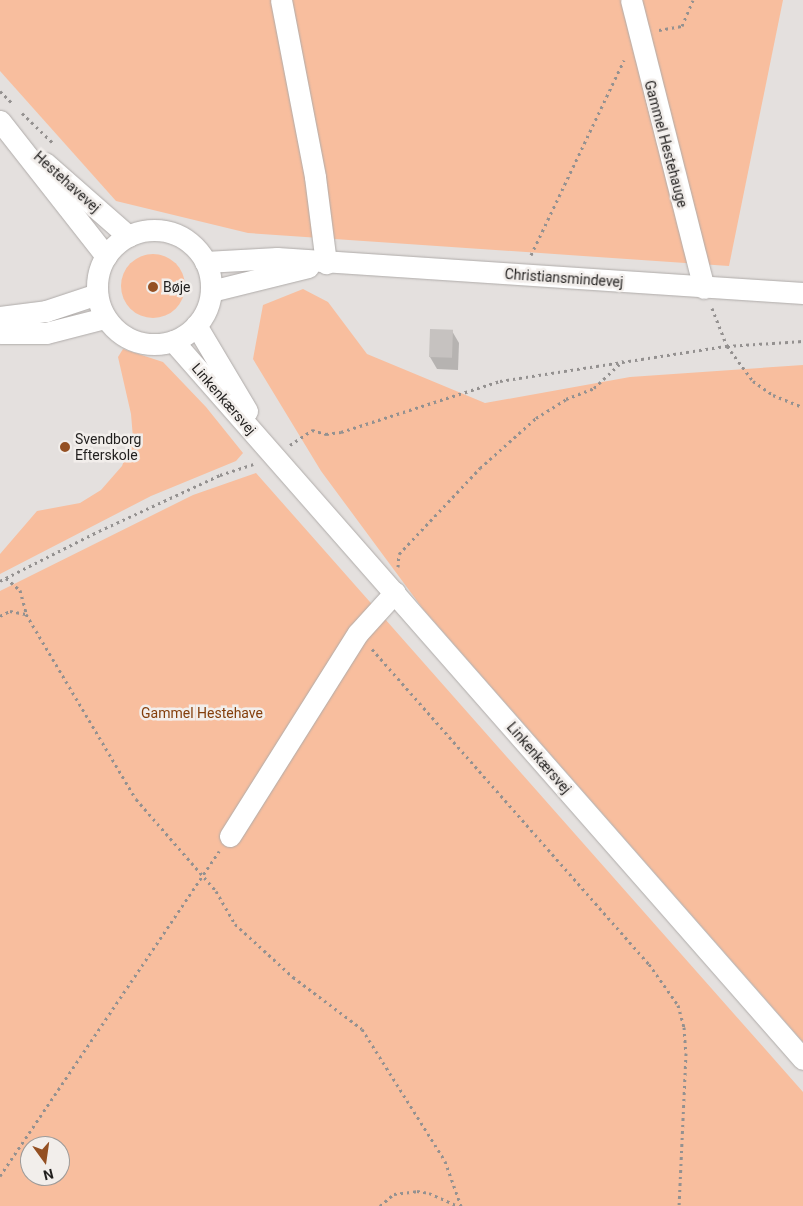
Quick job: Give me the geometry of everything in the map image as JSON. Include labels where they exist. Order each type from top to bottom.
[{"type":"street","points":[[282,0],[315,177],[326,263]]},
{"type":"street","name":"Gammel Hestehauge","points":[[631,0],[637,33],[704,288]]},
{"type":"street","name":"Hestehavevej","points":[[3,125],[128,236]]},
{"type":"street","name":"Hestehavevej","points":[[3,125],[106,256]]},
{"type":"street","points":[[147,230],[165,231],[181,237],[195,248],[205,262],[210,291],[208,303],[196,325],[173,341],[160,344],[135,341],[114,328],[106,318],[97,294],[98,274],[106,256],[128,236],[147,230]]},
{"type":"street","name":"Christiansmindevej","points":[[205,262],[277,258],[326,263],[803,293]]},
{"type":"street","name":"Christiansmindevej","points":[[210,291],[326,263]]},
{"type":"street","points":[[0,317],[46,311],[97,294]]},
{"type":"street","points":[[0,333],[46,333],[106,318]]},
{"type":"street","name":"Linkenkærsvej","points":[[196,325],[274,456]]},
{"type":"street","name":"Linkenkærsvej","points":[[173,341],[803,1059]]},
{"type":"street","points":[[230,836],[358,633],[395,592]]},
{"type":"path","points":[[522,275],[637,33],[682,26],[693,0]]},
{"type":"path","points":[[704,288],[727,346],[753,381],[773,395],[803,407]]},
{"type":"path","points":[[0,581],[220,475],[274,456],[312,430],[326,434],[341,432],[500,381],[727,346],[803,341]]},
{"type":"path","points":[[395,592],[399,554],[436,511],[536,418],[566,399],[594,388],[623,361]]},
{"type":"path","points":[[6,578],[20,590],[26,614],[136,799],[201,874],[235,924],[293,977],[362,1029],[445,1161],[460,1206]]},
{"type":"path","points":[[0,616],[10,611],[26,614]]},
{"type":"path","points":[[358,633],[649,964],[678,1005],[684,1027],[686,1053],[679,1206]]},
{"type":"path","points":[[0,1176],[201,874],[230,836]]},
{"type":"path","points":[[380,1206],[394,1194],[409,1191],[429,1193],[460,1206]]},
{"type":"green space","points":[[0,0],[783,0],[729,266],[248,233],[116,201],[0,71]]},
{"type":"green space","points":[[147,254],[159,254],[176,263],[183,274],[185,286],[183,298],[176,309],[159,318],[147,318],[135,313],[126,304],[121,292],[121,280],[126,268],[135,259]]},
{"type":"green space","points":[[303,289],[328,302],[367,354],[485,403],[630,377],[803,365],[803,1042],[423,609],[321,471],[253,359],[263,305]]},
{"type":"green space","points":[[123,349],[163,362],[206,407],[243,453],[236,461],[151,496],[0,574],[0,554],[37,511],[80,503],[101,490],[122,466],[133,438],[131,414],[118,357]]},
{"type":"green space","name":"Gammel Hestehave","points":[[256,473],[803,1092],[803,1206],[0,1206],[0,591],[193,495]]},
{"type":"building","points":[[430,329],[453,330],[452,358],[429,357]]},
{"type":"place","name":"Bøje","points":[[153,287]]},
{"type":"place","name":"Svendborg Efterskole","points":[[65,447]]}]
